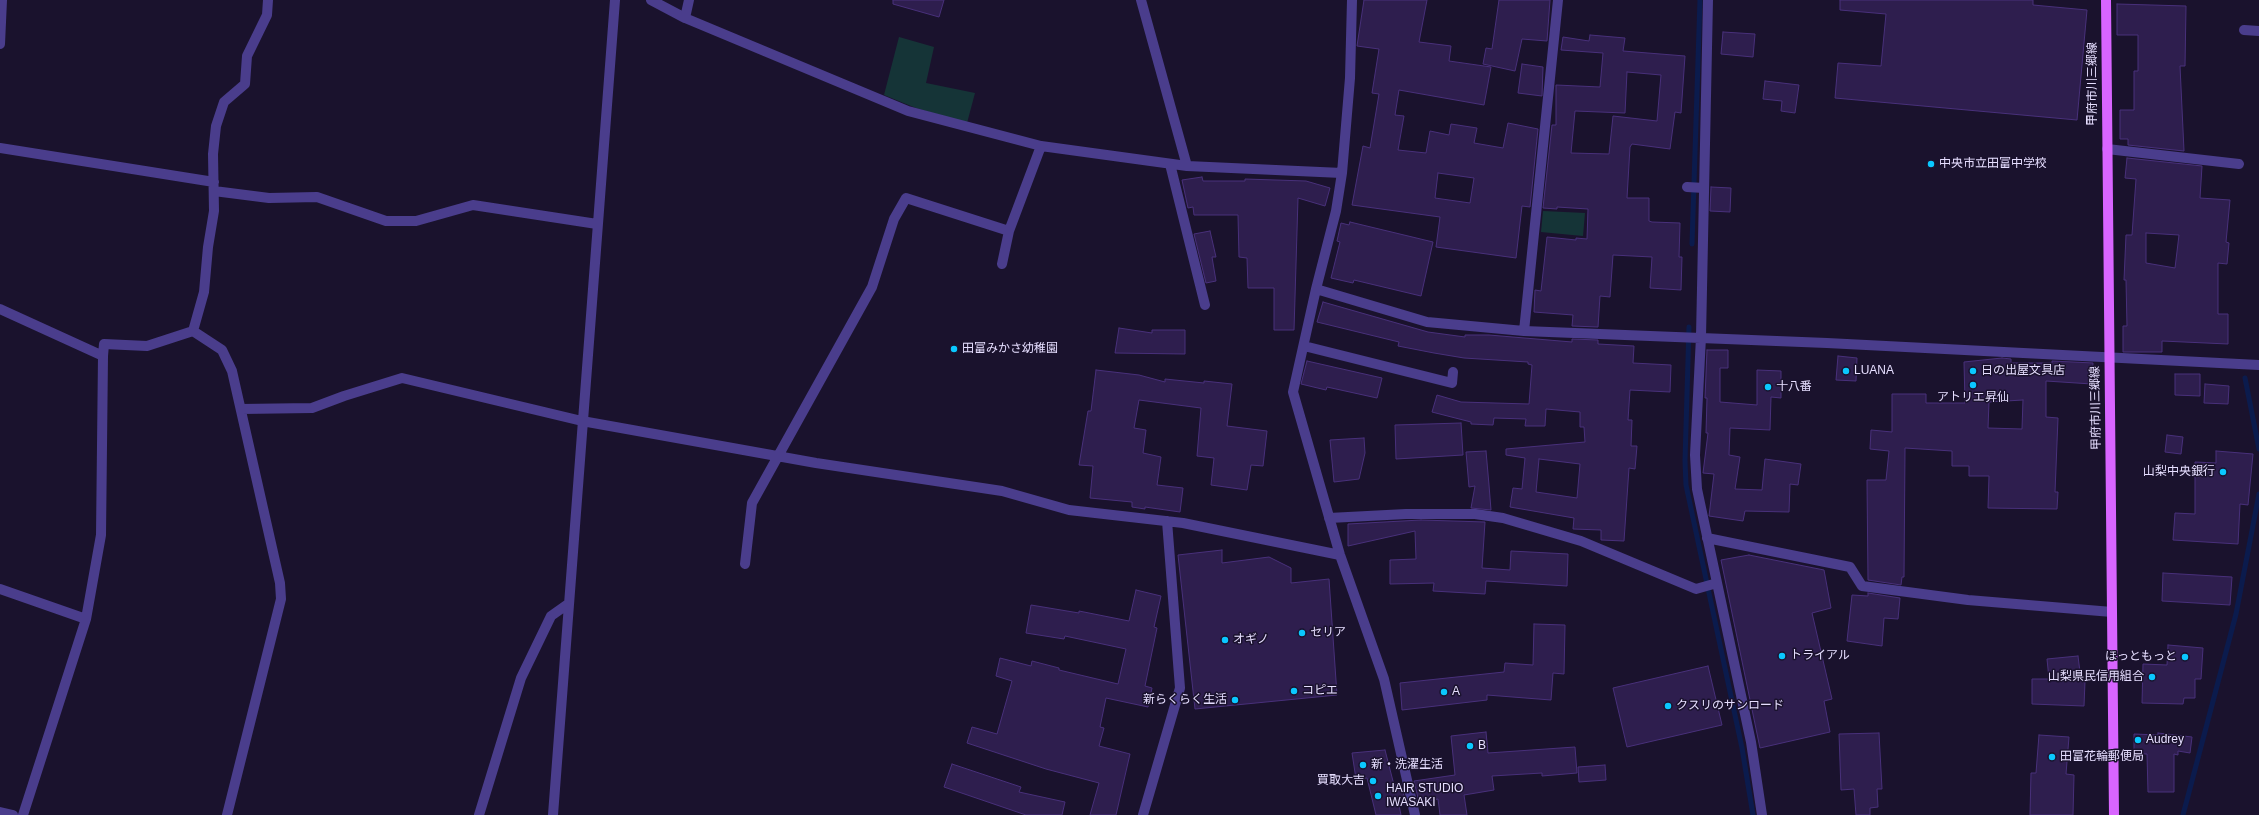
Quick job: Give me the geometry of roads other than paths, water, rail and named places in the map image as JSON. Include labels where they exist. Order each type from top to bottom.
[{"type":"main road","name":"甲府市川三郷線","points":[[2106,0],[2108,356],[2114,815]]},
{"type":"street","points":[[0,44],[2,0]]},
{"type":"street","points":[[193,330],[204,292],[208,247],[214,211],[213,154],[216,126],[224,102],[245,84],[247,56],[267,15],[268,0]]},
{"type":"street","points":[[553,815],[615,0]]},
{"type":"street","points":[[651,0],[685,18],[908,111],[1041,146],[1187,166],[1342,173]]},
{"type":"street","points":[[685,18],[688,0]]},
{"type":"street","points":[[1141,0],[1187,166]]},
{"type":"street","points":[[1352,0],[1350,78],[1342,173],[1336,211],[1316,289],[1293,392],[1340,554],[1384,680],[1414,815]]},
{"type":"street","points":[[1524,330],[1558,0]]},
{"type":"street","points":[[1708,0],[1695,455],[1697,489],[1751,742],[1762,815]]},
{"type":"street","points":[[2244,30],[2259,31]]},
{"type":"street","points":[[1002,264],[1009,232],[1041,146]]},
{"type":"street","points":[[0,148],[214,186],[270,198],[317,197],[386,221],[416,221],[473,205],[597,224]]},
{"type":"street","points":[[2107,149],[2239,164]]},
{"type":"street","points":[[1170,164],[1204,305]]},
{"type":"street","points":[[1688,187],[1702,188]]},
{"type":"street","points":[[745,564],[752,503],[872,287],[894,219],[906,198],[1009,232]]},
{"type":"street","points":[[1316,289],[1427,322],[1524,330],[2108,356],[2259,365]]},
{"type":"street","points":[[0,309],[103,356]]},
{"type":"street","points":[[24,815],[86,619],[101,535],[104,344],[147,346],[193,330]]},
{"type":"street","points":[[193,330],[222,350],[232,371],[280,583],[281,599],[227,815]]},
{"type":"street","points":[[1304,346],[1452,383],[1453,372]]},
{"type":"street","points":[[241,409],[312,408],[344,396],[402,378],[582,421],[778,456],[1002,491],[1069,510],[1167,521],[1340,554]]},
{"type":"street","points":[[1329,518],[1406,514],[1475,514],[1503,518],[1581,541],[1696,589],[1716,583]]},
{"type":"street","points":[[1143,815],[1180,688],[1167,521]]},
{"type":"street","points":[[1707,538],[1850,566],[1862,586],[1968,600],[2112,612]]},
{"type":"street","points":[[0,589],[86,619]]},
{"type":"street","points":[[479,815],[521,678],[551,616],[568,604]]},
{"type":"street","points":[[0,812],[13,815]]},
{"type":"waterway","points":[[1692,244],[1700,0]]},
{"type":"waterway","points":[[1689,327],[1685,461],[1686,485],[1742,748],[1753,815]]},
{"type":"waterway","points":[[2245,378],[2259,449]]},
{"type":"waterway","points":[[2183,815],[2236,614],[2259,494]]},
{"type":"place","name":"中央市立田富中学校","points":[[1931,164]]},
{"type":"place","name":"田富みかさ幼稚園","points":[[954,349]]},
{"type":"place","name":"LUANA","points":[[1846,371]]},
{"type":"place","name":"日の出屋文具店","points":[[1973,371]]},
{"type":"place","name":"アトリエ昇仙","points":[[1973,385]]},
{"type":"place","name":"十八番","points":[[1768,387]]},
{"type":"place","name":"山梨中央銀行","points":[[2223,472]]},
{"type":"place","name":"セリア","points":[[1302,633]]},
{"type":"place","name":"オギノ","points":[[1225,640]]},
{"type":"place","name":"トライアル","points":[[1782,656]]},
{"type":"place","name":"ほっともっと","points":[[2185,657]]},
{"type":"place","name":"山梨県民信用組合","points":[[2152,677]]},
{"type":"place","name":"コピエ","points":[[1294,691]]},
{"type":"place","name":"A","points":[[1444,692]]},
{"type":"place","name":"新らくらく生活","points":[[1235,700]]},
{"type":"place","name":"クスリのサンロード","points":[[1668,706]]},
{"type":"place","name":"Audrey","points":[[2138,740]]},
{"type":"place","name":"B","points":[[1470,746]]},
{"type":"place","name":"田富花輪郵便局","points":[[2052,757]]},
{"type":"place","name":"新・洗濯生活","points":[[1363,765]]},
{"type":"place","name":"買取大吉","points":[[1373,781]]},
{"type":"place","name":"HAIR STUDIO IWASAKI","points":[[1378,796]]}]
